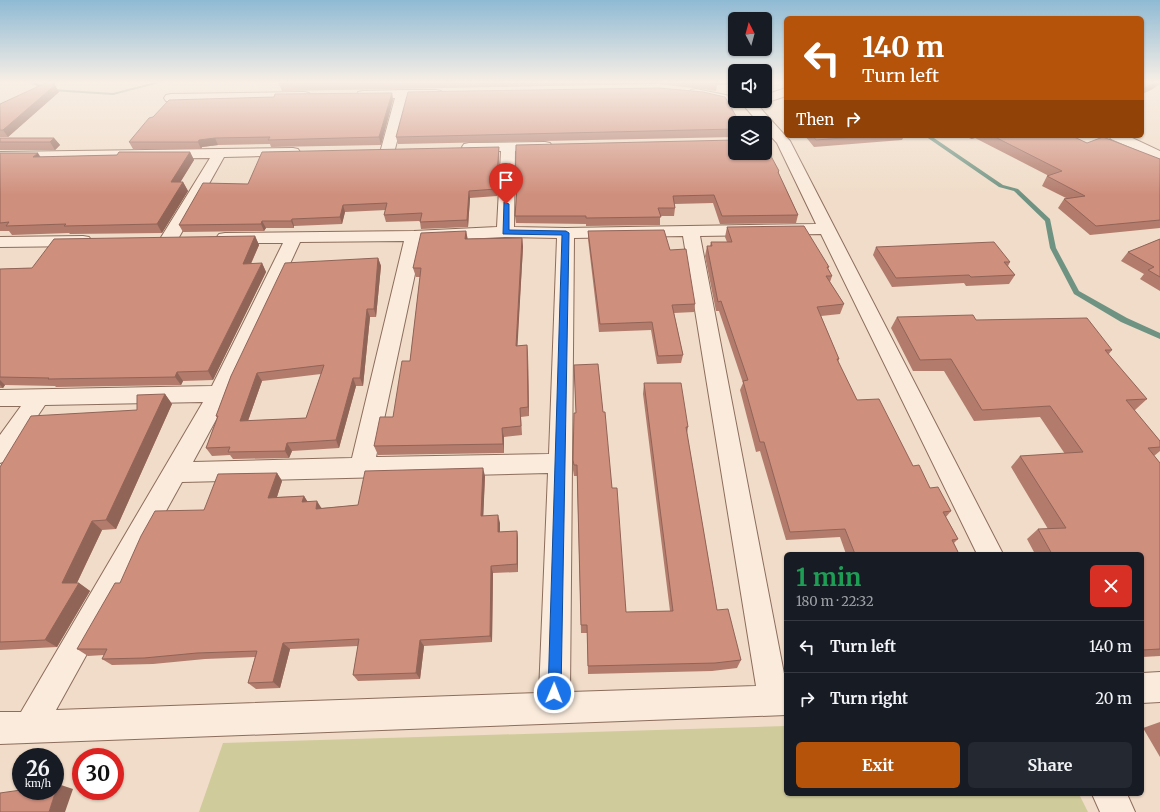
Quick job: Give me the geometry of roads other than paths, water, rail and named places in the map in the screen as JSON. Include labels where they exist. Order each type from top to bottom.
[{"type":"street","points":[[388,149],[396,119]]},
{"type":"street","points":[[765,119],[774,141],[827,229],[989,552]]},
{"type":"street","points":[[1120,138],[1160,156]]},
{"type":"street","points":[[452,148],[563,145]]},
{"type":"street","points":[[505,232],[508,146]]},
{"type":"street","points":[[373,150],[404,149]]},
{"type":"street","points":[[0,156],[304,152]]},
{"type":"street","points":[[169,239],[219,154]]},
{"type":"street","points":[[208,239],[414,236],[505,232],[566,233],[827,229]]},
{"type":"street","points":[[0,728],[780,700],[691,231]]},
{"type":"street","points":[[554,708],[566,233]]},
{"type":"street","points":[[362,468],[414,236]]},
{"type":"street","points":[[30,727],[219,394],[294,237]]},
{"type":"street","points":[[0,242],[100,240]]},
{"type":"street","points":[[0,398],[219,394]]},
{"type":"street","points":[[0,453],[39,397]]},
{"type":"street","points":[[175,472],[560,463]]},
{"type":"street","points":[[1144,688],[1160,687]]},
{"type":"street","points":[[1110,796],[1118,812]]},
{"type":"waterway","points":[[931,138],[1001,186],[1016,190],[1048,220],[1053,248],[1076,292],[1124,320],[1160,336]]}]
